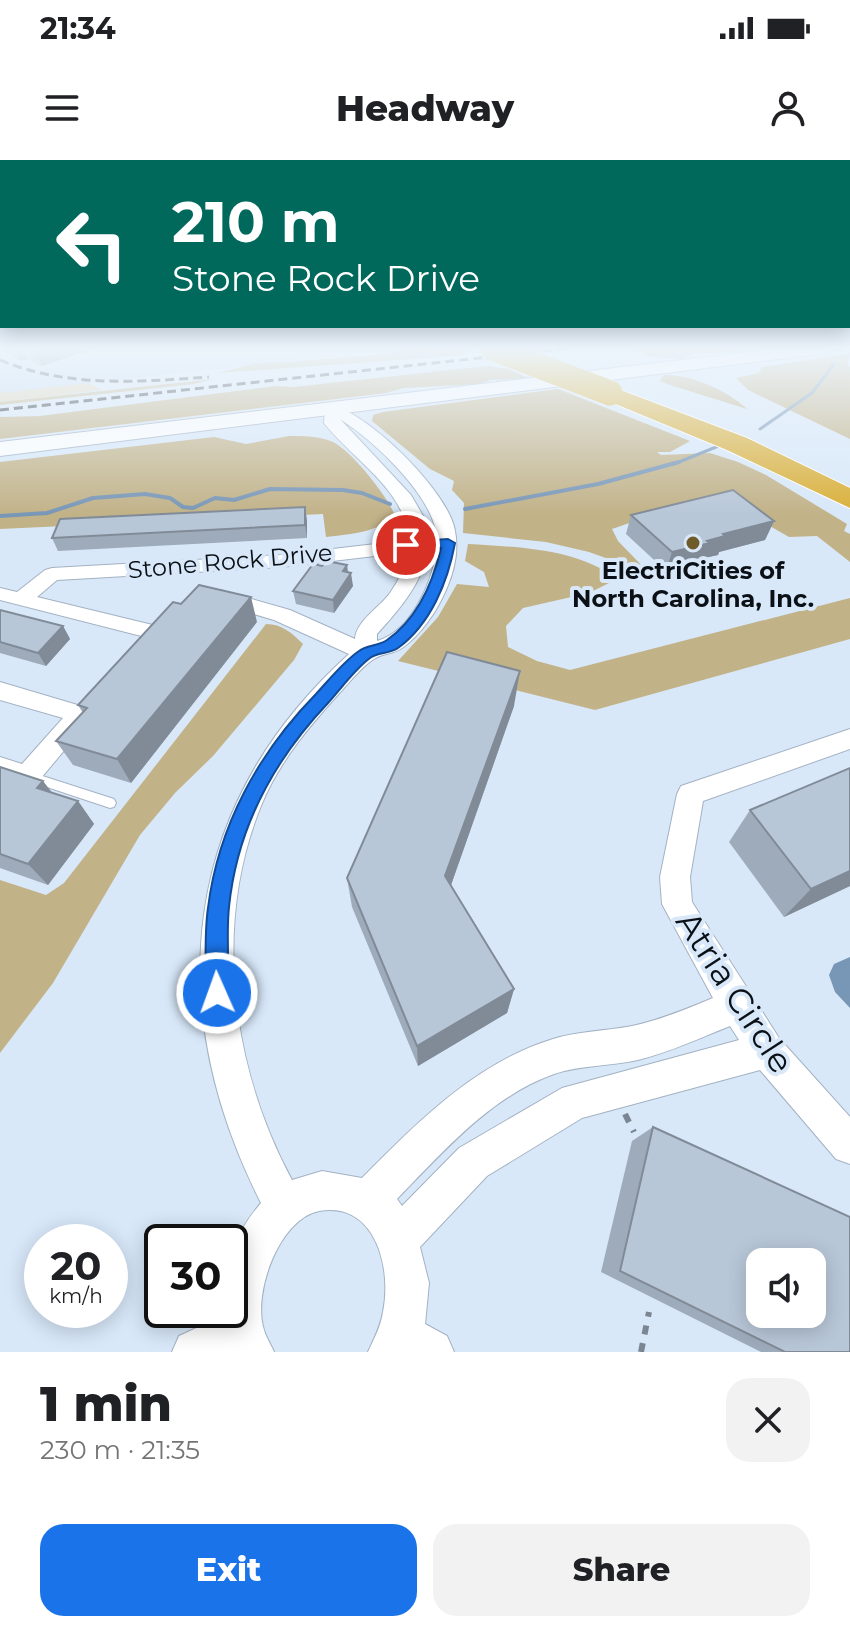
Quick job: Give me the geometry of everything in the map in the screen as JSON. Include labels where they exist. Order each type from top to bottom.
[{"type":"highway","points":[[636,404],[737,444],[850,499]]},
{"type":"highway","points":[[683,404],[850,471]]},
{"type":"main road","points":[[0,449],[376,404]]},
{"type":"street","points":[[285,1208],[242,1116],[217,993],[218,908],[235,836],[271,758],[307,714],[366,653],[391,645],[423,611],[443,572],[448,543],[437,503],[353,420],[332,409],[332,423],[372,460],[411,504],[419,523],[421,544],[417,567],[391,609],[366,633],[366,653]]},
{"type":"street","name":"Stone Rock Drive","points":[[11,597],[52,574],[218,566],[448,543]]},
{"type":"street","points":[[218,566],[194,592],[271,611],[332,635],[366,653]]},
{"type":"street","points":[[11,597],[157,633]]},
{"type":"street","points":[[135,656],[175,613]]},
{"type":"street","points":[[0,691],[87,709],[27,776],[0,767]]},
{"type":"street","name":"Atria Circle","points":[[850,739],[691,794],[675,877],[677,904],[736,1006],[766,1051],[850,1145]]},
{"type":"street","points":[[369,1200],[453,1115],[506,1078],[550,1058],[638,1042],[736,1006]]},
{"type":"street","points":[[397,1241],[473,1162],[575,1101],[718,1061],[766,1051]]},
{"type":"street","points":[[195,1352],[246,1342],[240,1301],[247,1264],[263,1232],[285,1208],[308,1194],[334,1189],[369,1200],[386,1216],[406,1260],[407,1346]]},
{"type":"lane","points":[[372,460],[391,455]]},
{"type":"lane","points":[[27,776],[110,803]]},
{"type":"path","points":[[625,1112],[634,1132]]},
{"type":"path","points":[[641,1352],[649,1312]]},
{"type":"shaded area","points":[[137,404],[297,404],[0,439],[0,417],[40,416]]},
{"type":"shaded area","points":[[447,404],[595,404],[690,441],[670,452],[657,452],[661,455],[710,453],[738,462],[766,475],[847,524],[844,531],[850,534],[850,562],[817,536],[789,537],[740,509],[644,518],[612,529],[618,541],[650,574],[589,552],[546,542],[463,533],[464,503],[452,490],[454,481],[430,469],[372,421],[373,415]]},
{"type":"shaded area","points":[[776,404],[850,404],[850,439]]},
{"type":"shaded area","points":[[289,436],[323,439],[341,447],[368,475],[395,516],[371,529],[326,537],[323,514],[0,529],[0,462],[214,437],[246,444]]},
{"type":"shaded area","points":[[468,544],[526,548],[565,555],[584,561],[617,579],[589,593],[523,608],[506,626],[508,647],[537,661],[570,670],[850,598],[850,639],[595,710],[398,661],[438,617],[457,584],[489,587],[484,572],[465,561]]},
{"type":"shaded area","points":[[266,624],[286,630],[303,644],[294,660],[213,756],[175,793],[140,835],[53,983],[0,1053],[0,880],[46,895],[64,883]]},
{"type":"shaded area","points":[[850,957],[850,1008],[835,992],[829,975],[834,964]]},
{"type":"building","points":[[733,490],[774,521],[723,534],[725,536],[707,541],[710,543],[672,552],[631,515]]},
{"type":"building","points":[[305,507],[305,525],[52,538],[60,519]]},
{"type":"building","points":[[326,561],[347,565],[343,571],[351,573],[333,600],[293,591],[313,564],[322,566]]},
{"type":"building","points":[[199,585],[251,597],[117,759],[56,741],[87,708],[78,705],[173,602],[181,604]]},
{"type":"building","points":[[0,610],[63,626],[38,653],[0,642]]},
{"type":"building","points":[[447,652],[520,671],[445,876],[514,989],[417,1046],[347,878]]},
{"type":"building","points":[[0,767],[43,781],[37,788],[78,801],[28,864],[0,854]]},
{"type":"building","points":[[850,768],[850,871],[811,889],[750,810]]},
{"type":"building","points":[[653,1127],[850,1217],[850,1352],[785,1352],[620,1271]]},
{"type":"waterway","points":[[760,429],[797,404]]},
{"type":"waterway","points":[[679,462],[726,443]]},
{"type":"waterway","points":[[465,509],[598,484],[679,462]]},
{"type":"waterway","points":[[674,464],[679,462]]},
{"type":"waterway","points":[[0,516],[47,513],[93,498],[145,494],[170,498],[183,507],[193,508],[215,498],[234,500],[270,489],[343,490],[362,493],[390,504]]},
{"type":"railway","points":[[0,410],[59,404]]},
{"type":"place","name":"ElectriCities of North Carolina, Inc.","points":[[693,543]]},
{"type":"route","points":[[217,993],[218,908],[226,866],[259,779],[271,758],[307,714],[366,653],[391,645],[423,611],[436,590],[448,554],[448,543],[406,545]]}]
